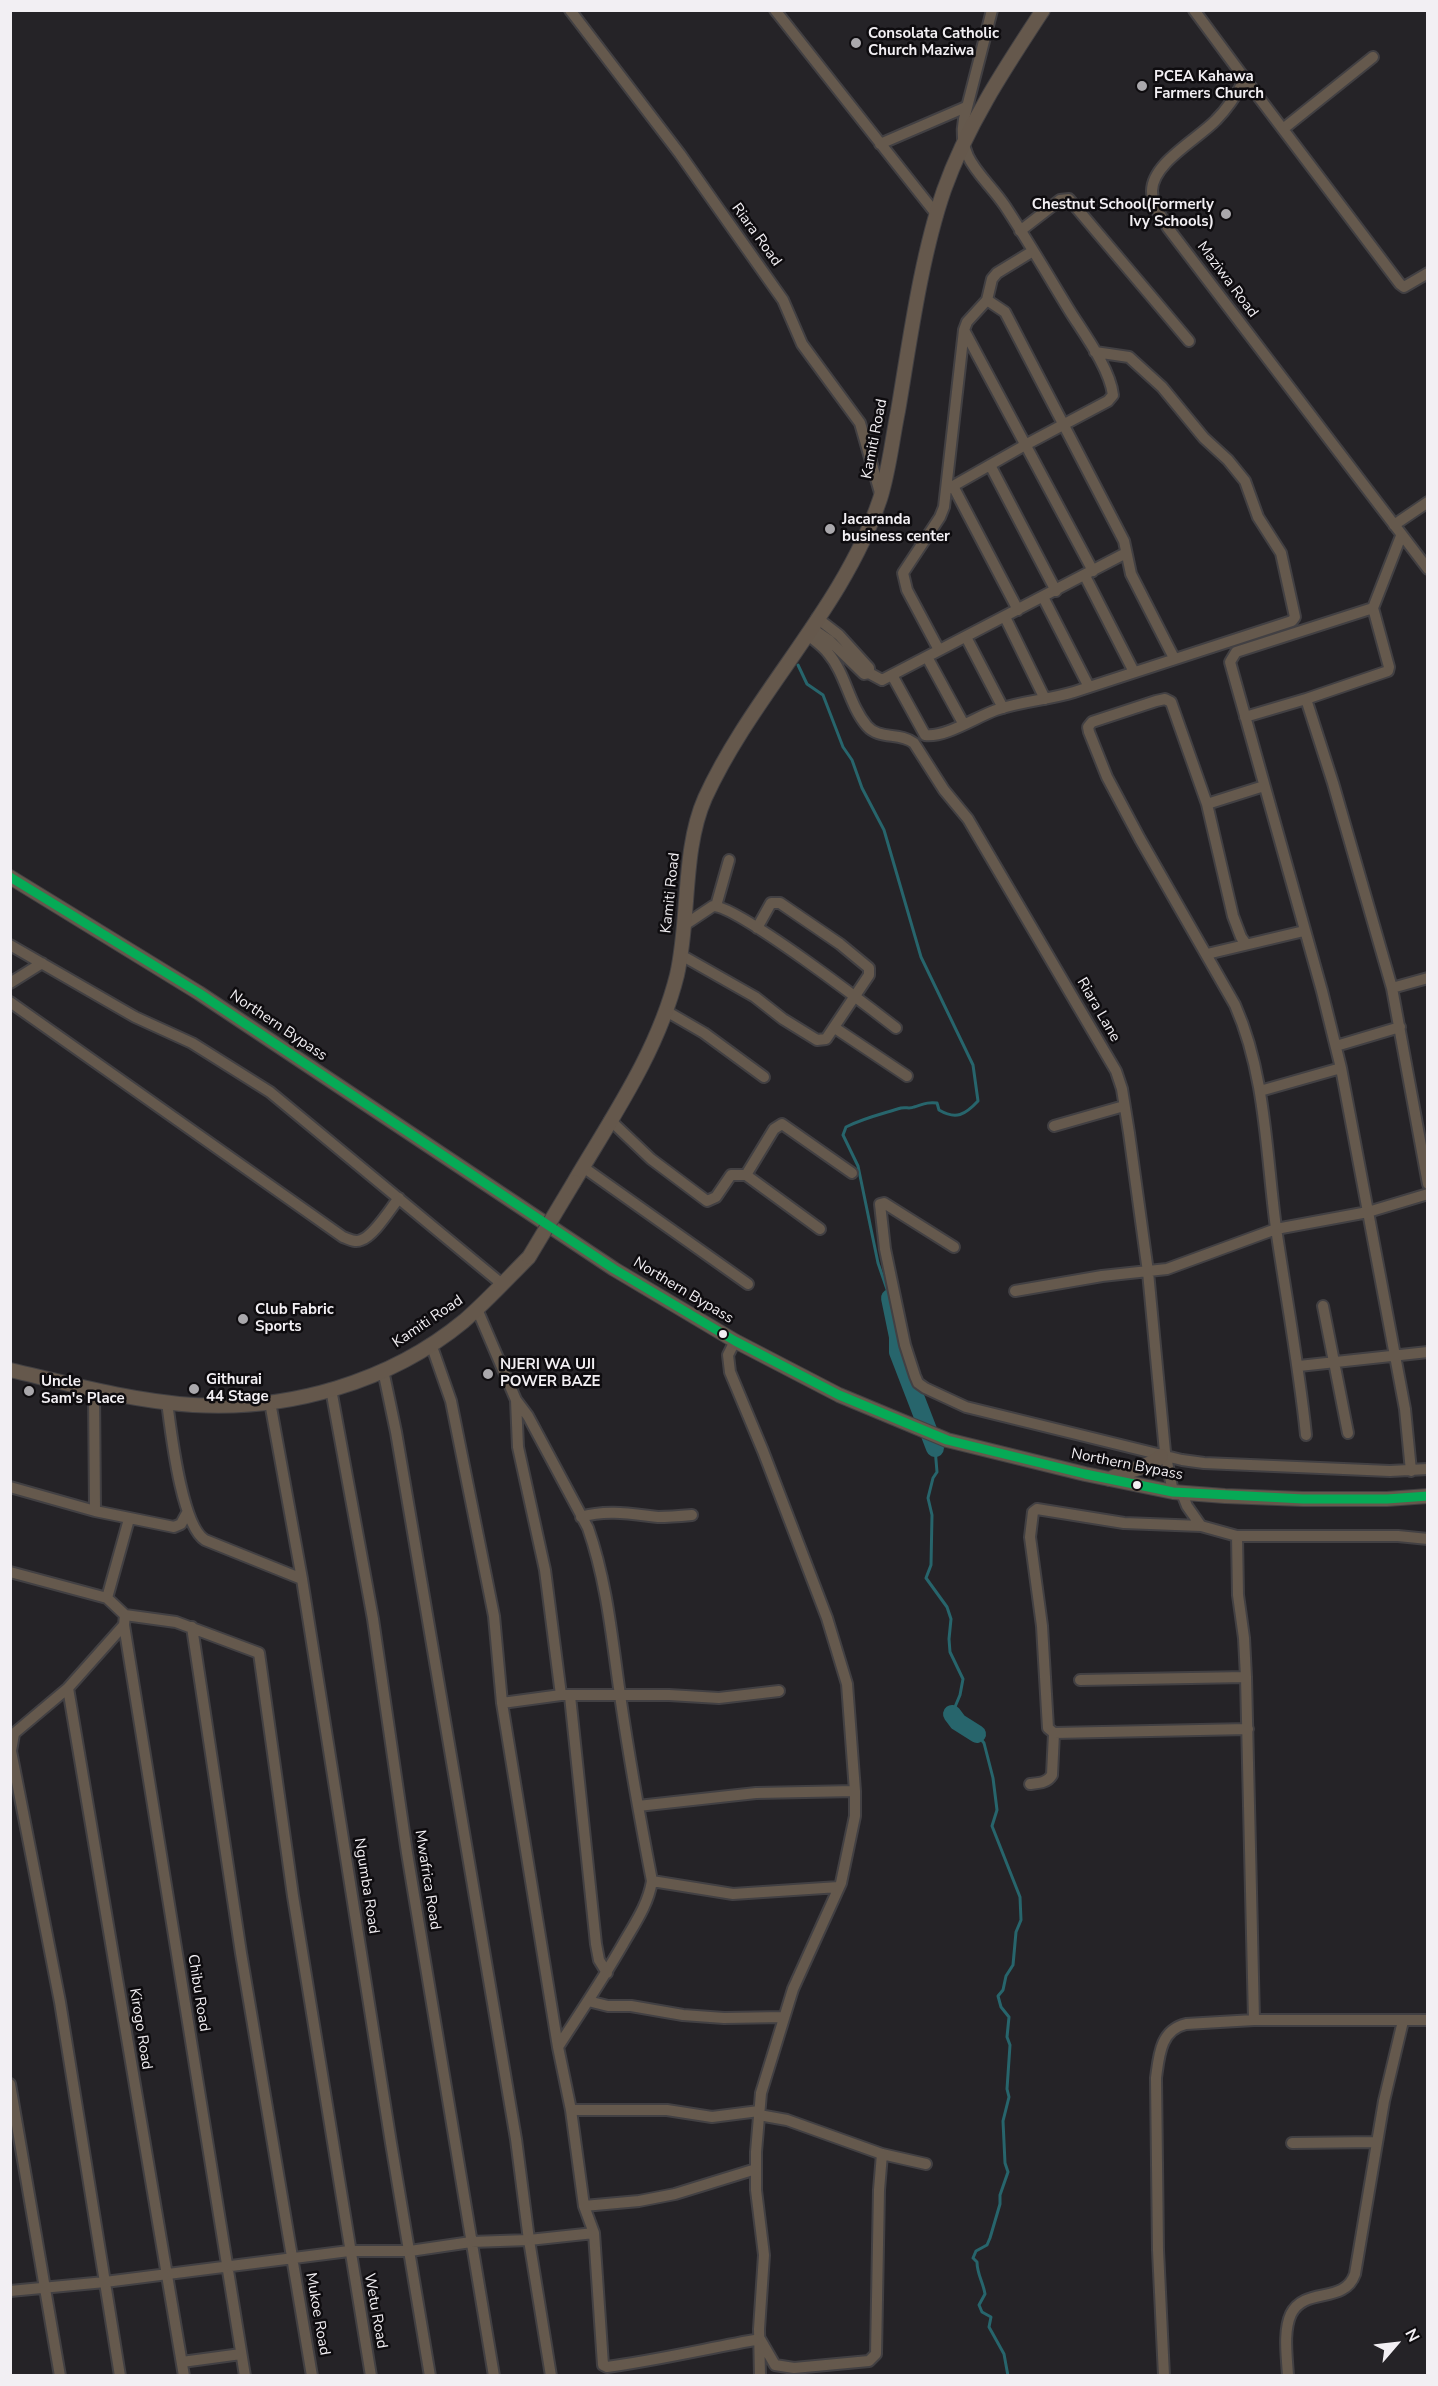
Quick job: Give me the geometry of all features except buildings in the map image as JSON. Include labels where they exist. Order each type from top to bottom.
[{"type":"main road","name":"Kamiti Road","points":[[10,1370],[94,1389],[167,1402],[218,1406],[270,1402],[331,1389],[383,1370],[431,1344],[477,1309],[529,1257],[644,1062],[666,1011],[681,955],[686,924],[694,832],[711,786],[748,722],[812,627],[861,546],[881,496],[923,276],[937,215],[962,144],[974,120],[1043,10]]},
{"type":"main road","name":"Northern Bypass","points":[[10,877],[199,993],[614,1269],[735,1341],[830,1390],[947,1440],[1108,1479],[1177,1492],[1304,1499],[1387,1499],[1428,1496]]},
{"type":"main road","points":[[1108,1479],[1163,1457]]},
{"type":"street","name":"Riara Road","points":[[570,10],[680,154],[783,300],[802,344],[860,423],[881,496]]},
{"type":"street","points":[[775,10],[937,215]]},
{"type":"street","points":[[950,488],[1108,401],[1113,395],[1095,352],[998,197],[980,177],[962,144],[961,132],[966,107],[993,10]]},
{"type":"street","points":[[1194,10],[1400,284],[1410,285],[1428,273]]},
{"type":"street","points":[[1283,129],[1373,57]]},
{"type":"street","name":"Maziwa Road","points":[[1245,79],[1226,110],[1215,122],[1165,164],[1155,178],[1152,190],[1155,205],[1168,228],[1428,569]]},
{"type":"street","points":[[880,144],[966,107]]},
{"type":"street","points":[[1020,231],[1060,200],[1069,199],[1189,341]]},
{"type":"street","points":[[939,651],[906,590],[903,573],[940,517],[950,488],[964,330],[969,318],[987,300],[992,279],[997,273],[1033,251]]},
{"type":"street","points":[[987,300],[1005,312],[1065,424],[1124,541],[1137,588],[1174,658]]},
{"type":"street","points":[[964,330],[1027,444],[1134,672]]},
{"type":"street","points":[[892,675],[925,735],[939,735],[1003,708],[1089,687],[1292,621],[1295,617],[1284,574],[1283,558],[1258,517],[1245,481],[1228,460],[1204,438],[1162,387],[1129,357],[1095,352]]},
{"type":"street","points":[[990,465],[1056,591]]},
{"type":"street","points":[[950,488],[1018,610]]},
{"type":"street","points":[[1394,525],[1428,502]]},
{"type":"street","points":[[1245,717],[1388,671],[1389,667],[1372,608],[1401,536]]},
{"type":"street","points":[[812,627],[864,674],[869,674],[879,680],[1126,553]]},
{"type":"street","points":[[1043,597],[1089,687]]},
{"type":"street","points":[[1372,608],[1236,652],[1230,662],[1341,1068],[1406,1409],[1412,1471]]},
{"type":"street","points":[[1005,617],[1045,699]]},
{"type":"street","name":"Riara Lane","points":[[812,627],[833,659],[868,728],[874,732],[906,738],[914,743],[944,790],[977,831],[1116,1071],[1124,1106],[1148,1272],[1163,1457],[1177,1492],[1198,1522]]},
{"type":"street","points":[[966,637],[1003,708]]},
{"type":"street","points":[[927,657],[963,723]]},
{"type":"street","points":[[1306,699],[1333,783],[1392,988],[1428,1184]]},
{"type":"street","points":[[1246,944],[1233,916],[1207,804],[1170,700],[1156,701],[1089,724],[1089,732],[1107,777],[1207,954],[1242,1021],[1260,1091],[1276,1229],[1299,1366],[1306,1435]]},
{"type":"street","points":[[1207,804],[1264,786]]},
{"type":"street","points":[[716,906],[729,860]]},
{"type":"street","points":[[681,955],[755,997],[783,1019],[817,1040],[826,1039],[870,971],[862,961],[840,944],[777,902],[771,903],[757,927]]},
{"type":"street","points":[[686,924],[707,909],[716,906],[757,927],[896,1028]]},
{"type":"street","points":[[1207,954],[1304,931]]},
{"type":"street","points":[[10,945],[135,1017],[192,1043],[270,1092],[502,1284]]},
{"type":"street","points":[[10,983],[42,963]]},
{"type":"street","points":[[1392,988],[1428,978]]},
{"type":"street","points":[[10,1002],[343,1237],[353,1241],[361,1240],[369,1235],[399,1198]]},
{"type":"street","points":[[666,1011],[704,1033],[764,1077]]},
{"type":"street","points":[[1336,1046],[1400,1027]]},
{"type":"street","points":[[835,1028],[907,1076]]},
{"type":"street","points":[[1260,1091],[1341,1068]]},
{"type":"street","points":[[1054,1126],[1124,1106]]},
{"type":"street","points":[[610,1120],[651,1159],[707,1201],[716,1197],[731,1175],[746,1175],[820,1229]]},
{"type":"street","points":[[746,1175],[774,1129],[782,1124],[852,1173]]},
{"type":"street","points":[[583,1167],[748,1284]]},
{"type":"street","points":[[1015,1291],[1102,1276],[1167,1269],[1276,1229],[1368,1212],[1428,1194]]},
{"type":"street","points":[[954,1247],[895,1209],[884,1203],[880,1204],[885,1249],[894,1295],[905,1345],[918,1383],[966,1407],[1163,1457],[1204,1463],[1412,1471],[1428,1469]]},
{"type":"street","points":[[1323,1306],[1348,1433]]},
{"type":"street","points":[[477,1309],[516,1400],[528,1416],[594,1544],[607,1602],[620,1696],[652,1881],[649,1896],[642,1911],[607,1973],[558,2047]]},
{"type":"street","points":[[735,1341],[728,1355],[730,1372],[764,1450],[840,1657],[847,1684],[855,1791],[854,1827],[839,1887],[793,1989],[761,2093],[756,2169],[764,2255],[760,2376]]},
{"type":"street","points":[[431,1344],[451,1401],[495,1616],[502,1702],[558,2047],[571,2110],[584,2206],[594,2233],[603,2365],[607,2367],[657,2360],[674,2354],[760,2339]]},
{"type":"street","points":[[1299,1366],[1428,1352]]},
{"type":"street","points":[[383,1370],[516,2139],[529,2240],[551,2376]]},
{"type":"street","points":[[94,1389],[95,1511]]},
{"type":"street","name":"Mwafrica Road","points":[[331,1389],[373,1619],[407,1854],[494,2376]]},
{"type":"street","points":[[516,1400],[518,1447],[544,1570],[566,1695],[596,1944],[599,1960],[607,1973]]},
{"type":"street","points":[[167,1402],[187,1513],[202,1539],[302,1579]]},
{"type":"street","name":"Ngumba Road","points":[[270,1402],[302,1579],[430,2376]]},
{"type":"street","points":[[10,1487],[95,1511],[174,1527],[181,1524],[187,1513]]},
{"type":"street","points":[[1198,1522],[1202,1495]]},
{"type":"street","points":[[1248,1729],[1054,1733],[1048,1728],[1042,1626],[1030,1538],[1032,1512],[1038,1509],[1124,1523],[1198,1522],[1237,1536],[1398,1536],[1427,1539]]},
{"type":"street","points":[[581,1517],[593,1513],[609,1512],[661,1517],[692,1515]]},
{"type":"street","points":[[107,1598],[129,1519]]},
{"type":"street","points":[[1237,1536],[1238,1595],[1244,1638],[1248,1729],[1254,2020]]},
{"type":"street","points":[[10,1572],[107,1598],[124,1620]]},
{"type":"street","points":[[124,1620],[167,1620],[192,1627]]},
{"type":"street","points":[[120,2376],[60,2002],[11,1751],[12,1735],[68,1688],[124,1620]]},
{"type":"street","name":"Chibu Road","points":[[124,1620],[245,2376]]},
{"type":"street","name":"Wetu Road","points":[[192,1627],[259,1653],[293,1896],[371,2376]]},
{"type":"street","name":"Mukoe Road","points":[[192,1627],[241,1953],[312,2376]]},
{"type":"street","points":[[1080,1680],[1246,1677]]},
{"type":"street","name":"Kirogo Road","points":[[68,1688],[184,2376]]},
{"type":"street","points":[[502,1702],[566,1695],[669,1695],[719,1698],[779,1691]]},
{"type":"street","points":[[1030,1784],[1043,1783],[1052,1775],[1054,1733]]},
{"type":"street","points":[[638,1806],[756,1793],[855,1791]]},
{"type":"street","points":[[652,1881],[733,1894],[839,1887]]},
{"type":"street","points":[[588,2001],[608,2006],[631,2006],[683,2015],[724,2018],[784,2017]]},
{"type":"street","points":[[1164,2376],[1158,2250],[1156,2098],[1159,2056],[1167,2035],[1178,2026],[1254,2020],[1403,2021],[1428,2019]]},
{"type":"street","points":[[1288,2376],[1288,2324],[1294,2309],[1303,2300],[1340,2292],[1352,2282],[1394,2052],[1403,2021]]},
{"type":"street","points":[[10,2084],[60,2376]]},
{"type":"street","points":[[571,2110],[667,2110],[712,2117],[759,2113],[787,2120],[882,2154],[926,2164]]},
{"type":"street","points":[[1292,2143],[1377,2142]]},
{"type":"street","points":[[760,2339],[774,2365],[794,2368],[869,2361],[876,2354],[879,2190],[882,2154]]},
{"type":"street","points":[[584,2206],[639,2201],[675,2194],[756,2169]]},
{"type":"street","points":[[10,2290],[227,2268],[349,2251],[410,2251],[471,2242],[529,2240],[594,2233]]},
{"type":"street","points":[[182,2362],[241,2354]]},
{"type":"waterway","points":[[798,665],[807,684],[823,695],[843,747],[852,760],[862,788],[884,830],[921,957],[973,1065],[978,1101],[964,1113],[950,1115],[939,1110],[937,1103],[928,1103],[911,1108],[901,1108],[866,1119],[846,1127],[843,1135],[858,1166],[878,1263],[890,1298]]},
{"type":"waterway","points":[[890,1298],[898,1337],[898,1352],[935,1448]]},
{"type":"waterway","points":[[935,1448],[937,1472],[933,1478],[928,1498],[932,1515],[931,1565],[926,1578],[947,1607],[951,1619],[950,1652],[963,1679],[960,1695],[952,1714]]},
{"type":"waterway","points":[[952,1714],[958,1722],[977,1734]]},
{"type":"waterway","points":[[977,1734],[984,1743],[993,1778],[997,1810],[992,1826],[1020,1897],[1021,1920],[1016,1932],[1013,1965],[1006,1976],[1003,1990],[998,1996],[1001,2007],[1009,2017],[1007,2037],[1010,2045],[1007,2089],[1009,2097],[1003,2121],[1005,2163],[1008,2172],[990,2238],[987,2245],[976,2251],[973,2258],[977,2262],[985,2294],[979,2305],[982,2312],[991,2317],[989,2327],[1004,2354],[1008,2376]]},
{"type":"transit line","points":[[10,877],[199,993],[614,1269],[735,1341],[839,1395],[947,1440],[1085,1474],[1173,1492],[1303,1499],[1387,1499],[1428,1496]]},
{"type":"place","name":"Consolata Catholic Church Maziwa","points":[[856,43]]},
{"type":"place","name":"PCEA Kahawa Farmers Church","points":[[1142,86]]},
{"type":"place","name":"Chestnut School(Formerly Ivy Schools)","points":[[1226,214]]},
{"type":"place","name":"Jacaranda business center","points":[[830,529]]},
{"type":"place","name":"Club Fabric Sports","points":[[243,1319]]},
{"type":"place","name":"NJERI WA UJI POWER BAZE","points":[[488,1374]]},
{"type":"place","name":"Githurai 44 Stage","points":[[194,1389]]},
{"type":"place","name":"Uncle Sam's Place","points":[[29,1391]]}]
